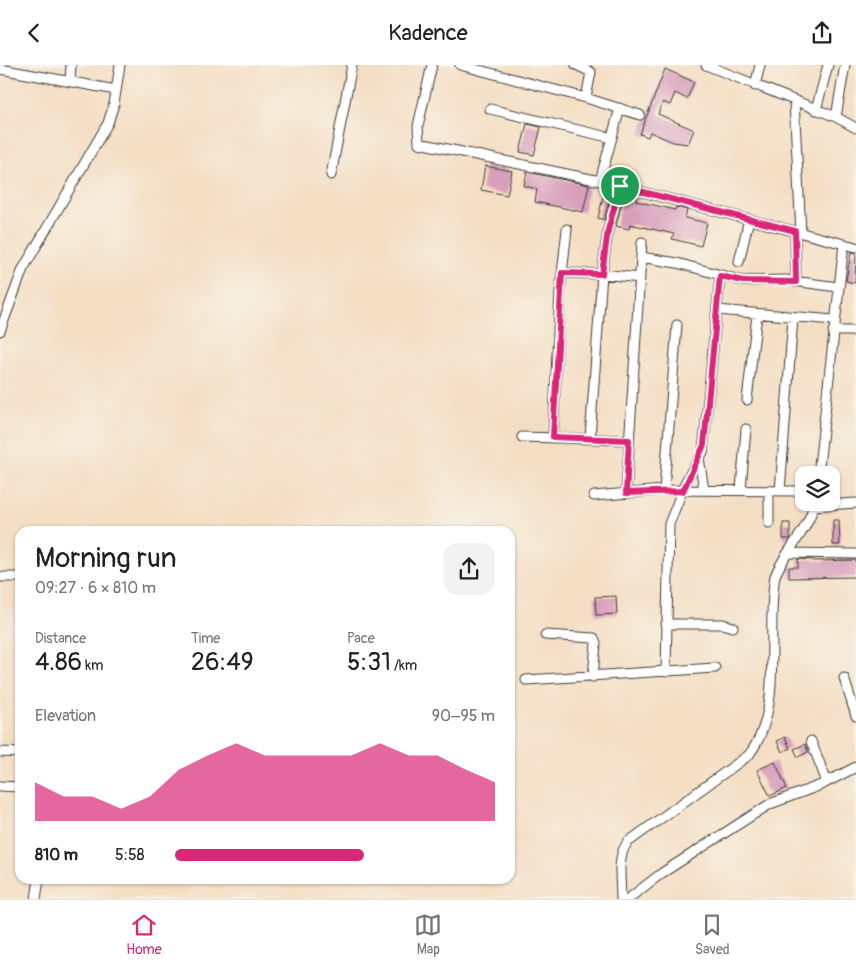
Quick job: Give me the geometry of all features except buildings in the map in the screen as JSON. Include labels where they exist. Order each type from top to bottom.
[{"type":"street","points":[[70,81],[71,65]]},
{"type":"street","points":[[0,331],[23,269],[108,123],[120,65]]},
{"type":"street","points":[[331,175],[352,65]]},
{"type":"street","points":[[432,65],[418,126],[419,143],[600,181],[856,247]]},
{"type":"street","points":[[460,65],[586,98],[640,115]]},
{"type":"street","points":[[576,65],[591,72],[586,98]]},
{"type":"street","points":[[706,65],[726,69],[755,86],[836,117],[856,128]]},
{"type":"street","points":[[755,86],[760,65]]},
{"type":"street","points":[[816,110],[828,65]]},
{"type":"street","points":[[836,117],[845,65],[856,66]]},
{"type":"street","points":[[0,69],[116,90]]},
{"type":"street","points":[[794,101],[798,232],[796,282]]},
{"type":"street","points":[[600,181],[620,108]]},
{"type":"street","points":[[490,109],[612,138]]},
{"type":"street","points":[[590,438],[602,274],[608,230],[620,186]]},
{"type":"street","points":[[739,262],[749,219]]},
{"type":"street","points":[[553,437],[562,273],[567,229]]},
{"type":"street","points":[[626,493],[642,242]]},
{"type":"street","points":[[819,466],[844,244]]},
{"type":"street","points":[[641,257],[677,263],[743,281],[796,282],[838,287]]},
{"type":"street","points":[[562,273],[602,274],[640,278]]},
{"type":"street","points":[[666,672],[668,524],[704,445],[720,276]]},
{"type":"street","points":[[717,310],[757,315],[834,320]]},
{"type":"street","points":[[747,400],[757,315]]},
{"type":"street","points":[[780,491],[793,318]]},
{"type":"street","points":[[664,490],[677,325]]},
{"type":"street","points":[[833,331],[856,331]]},
{"type":"street","points":[[741,489],[746,429]]},
{"type":"street","points":[[522,437],[629,440]]},
{"type":"street","points":[[699,458],[704,490]]},
{"type":"street","points":[[594,496],[664,490],[741,489],[795,491]]},
{"type":"street","points":[[769,490],[769,523]]},
{"type":"street","points":[[840,503],[856,503]]},
{"type":"street","points":[[621,899],[621,857],[622,849],[628,842],[749,755],[760,741],[767,716],[773,587],[779,567],[809,519],[811,511]]},
{"type":"street","points":[[789,553],[856,554]]},
{"type":"street","points":[[0,577],[15,577]]},
{"type":"street","points":[[666,624],[723,624],[733,627]]},
{"type":"street","points":[[545,635],[594,638],[593,677]]},
{"type":"street","points":[[526,680],[715,668]]},
{"type":"street","points":[[844,678],[856,716]]},
{"type":"street","points":[[810,741],[826,782]]},
{"type":"street","points":[[0,752],[15,753]]},
{"type":"street","points":[[628,899],[662,873],[770,804],[826,782],[856,767]]},
{"type":"street","points":[[0,786],[15,787]]},
{"type":"street","points":[[36,899],[38,884]]},
{"type":"route","points":[[620,186],[795,231],[796,282],[786,280],[743,281],[720,276],[703,452],[686,481],[683,491],[664,490],[626,493],[629,440],[553,437],[562,273],[602,274],[608,230],[620,186]]}]
